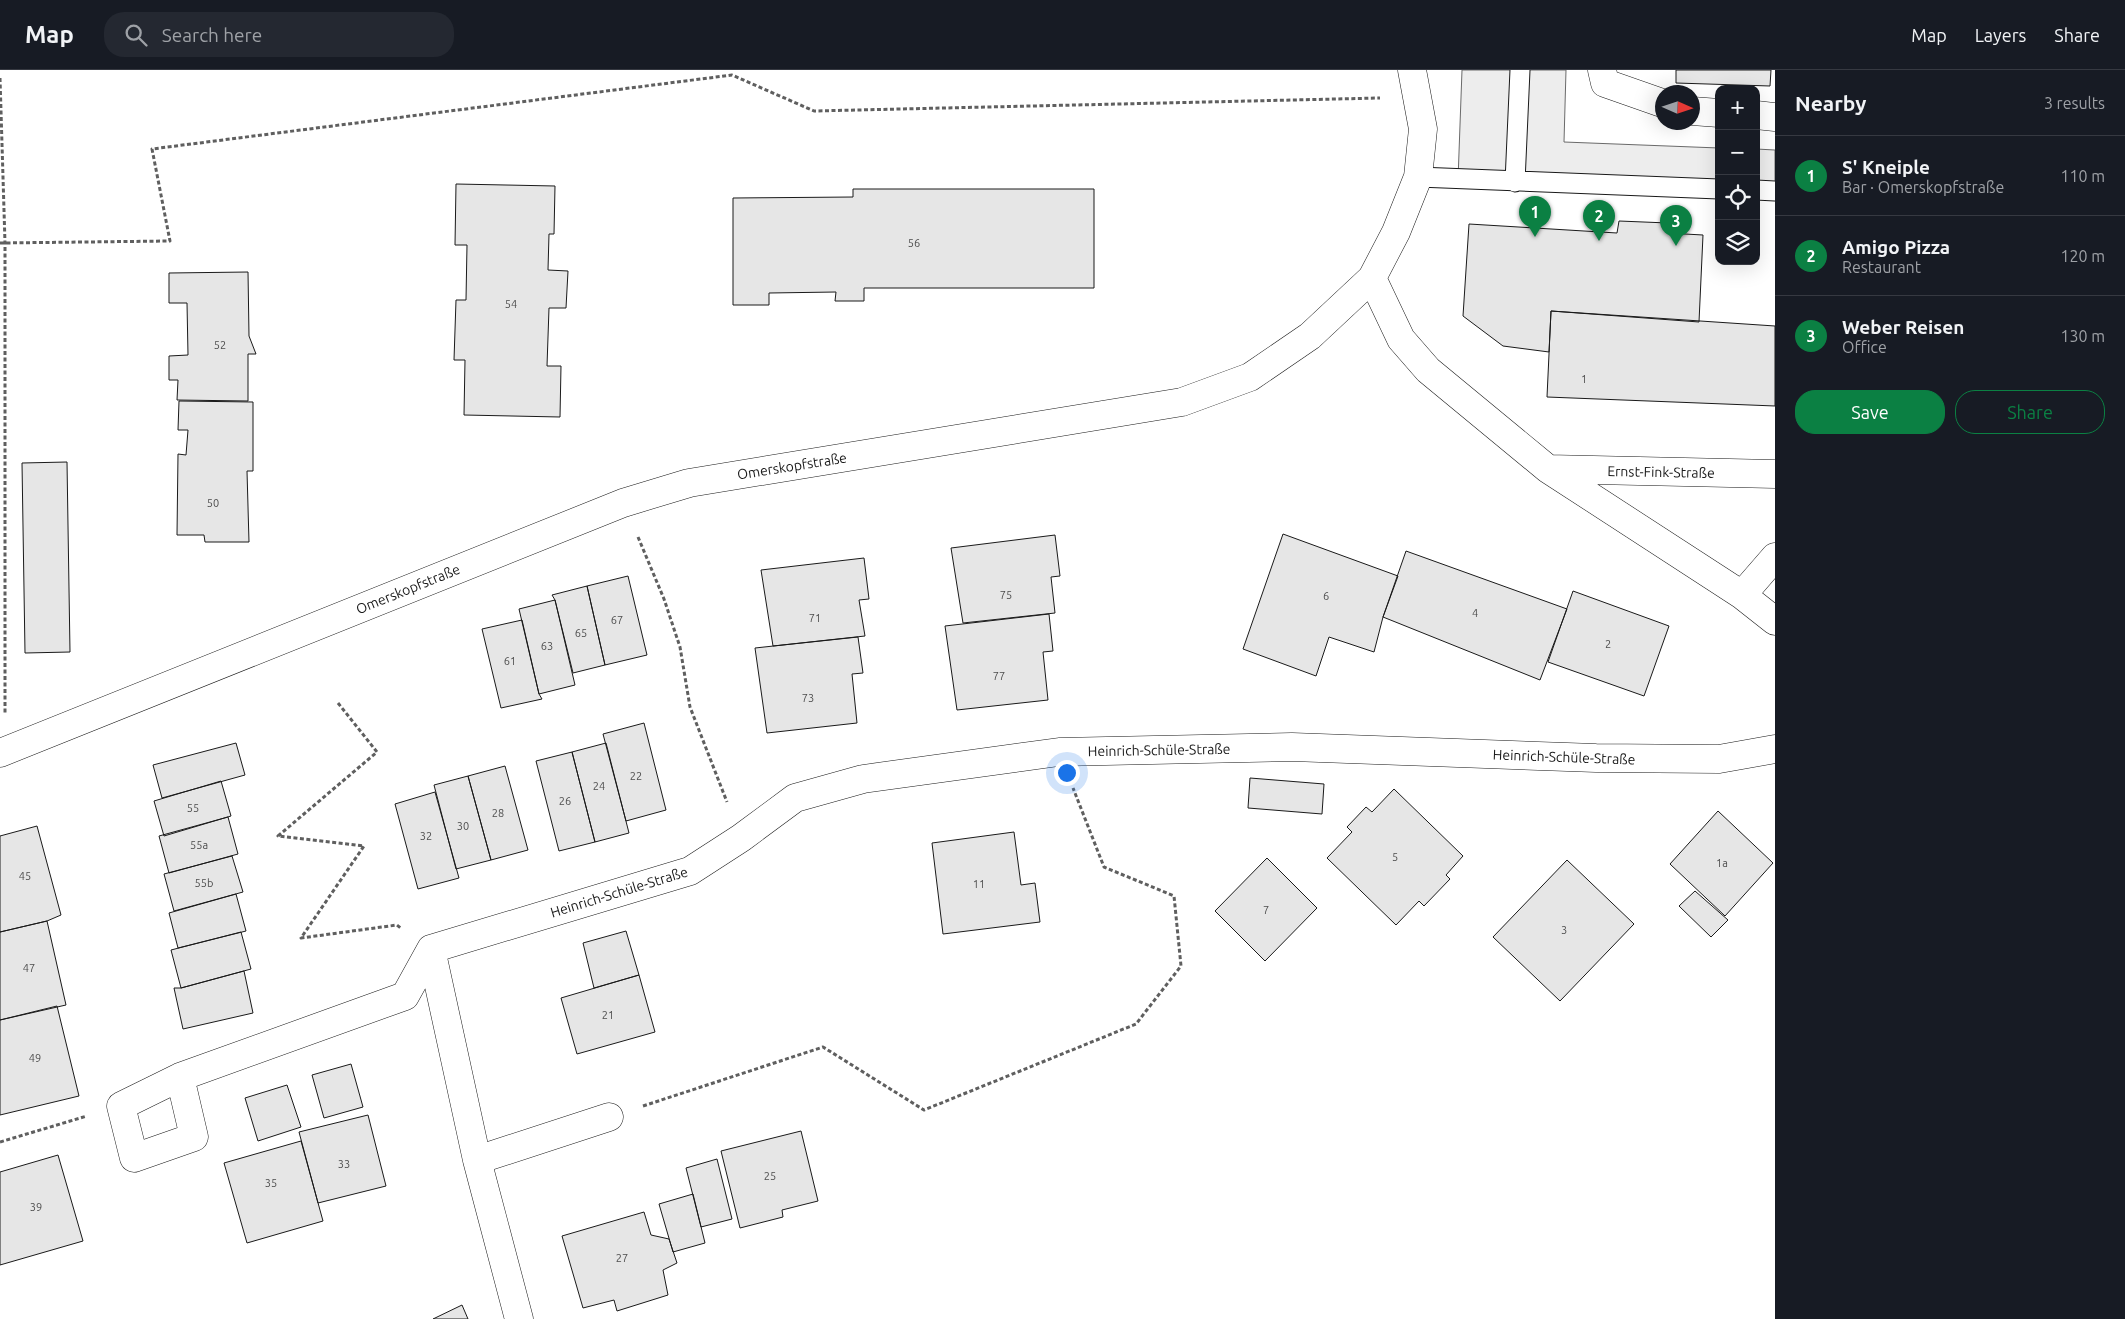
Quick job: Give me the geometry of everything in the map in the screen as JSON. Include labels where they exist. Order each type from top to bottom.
[{"type":"street","name":"Omerskopfstraße","points":[[3,752],[623,503],[689,483],[1182,402],[1250,377],[1310,336],[1372,278],[1396,232],[1418,177],[1424,130],[1412,70]]},
{"type":"street","points":[[1602,70],[1605,83],[1655,101]]},
{"type":"street","points":[[1700,112],[1715,113]]},
{"type":"street","points":[[1760,115],[1775,117]]},
{"type":"street","points":[[1372,278],[1401,339],[1428,370],[1548,470],[1742,594],[1775,621]]},
{"type":"street","name":"Ernst-Fink-Straße","points":[[1548,470],[1775,474]]},
{"type":"street","points":[[1742,594],[1775,558]]},
{"type":"street","name":"Heinrich-Schüle-Straße","points":[[430,949],[690,871],[741,838],[796,798],[863,779],[1059,752],[1292,747],[1596,758],[1719,759],[1775,749]]},
{"type":"street","points":[[180,1077],[194,1137],[134,1158],[121,1106],[180,1077],[405,996],[430,949]]},
{"type":"street","points":[[430,949],[477,1160],[519,1319]]},
{"type":"street","points":[[477,1160],[609,1117]]},
{"type":"lane","points":[[1515,182],[1520,70]]},
{"type":"lane","points":[[1418,177],[1715,189]]},
{"type":"lane","points":[[1760,190],[1775,191]]},
{"type":"path","points":[[0,243],[170,241],[152,149],[732,75],[814,111],[1418,97]]},
{"type":"path","points":[[0,78],[5,243],[3,752]]},
{"type":"path","points":[[623,503],[664,599],[680,647],[690,707],[741,838]]},
{"type":"path","points":[[338,703],[377,752],[278,836],[364,846],[301,938],[397,925],[430,949]]},
{"type":"path","points":[[609,1117],[823,1047],[924,1110],[1136,1024],[1181,966],[1174,896],[1104,866],[1059,752]]},
{"type":"path","points":[[0,1142],[121,1106]]},
{"type":"shaded area","points":[[1462,70],[1566,70],[1564,142],[1715,148],[1715,189],[1458,180]]},
{"type":"shaded area","points":[[1760,149],[1775,150],[1775,191],[1760,190]]},
{"type":"building","points":[[1676,70],[1771,70],[1770,86],[1676,83]]},
{"type":"building","points":[[456,184],[555,186],[554,234],[549,234],[548,270],[568,271],[566,308],[549,308],[547,366],[561,366],[560,417],[464,415],[465,360],[454,360],[456,300],[466,300],[467,245],[455,245]]},
{"type":"building","points":[[853,189],[1094,189],[1094,288],[864,288],[864,301],[835,301],[836,292],[769,293],[769,305],[733,305],[733,198],[853,197]]},
{"type":"building","points":[[1619,221],[1668,223],[1667,233],[1703,235],[1699,322],[1551,311],[1549,352],[1503,346],[1463,316],[1469,224],[1617,233]]},
{"type":"building","points":[[248,272],[249,336],[256,354],[248,354],[248,401],[177,400],[178,380],[169,380],[169,356],[188,355],[187,303],[169,303],[169,273]]},
{"type":"building","points":[[1551,311],[1775,326],[1775,406],[1547,397]]},
{"type":"building","points":[[179,401],[253,402],[253,471],[247,471],[249,542],[205,542],[204,535],[177,535],[178,454],[186,455],[188,430],[178,430]]},
{"type":"building","points":[[67,462],[70,652],[25,653],[22,463]]},
{"type":"building","points":[[1283,534],[1398,576],[1383,617],[1374,652],[1329,637],[1316,676],[1243,649]]},
{"type":"building","points":[[1055,535],[1060,576],[1051,577],[1055,613],[963,623],[951,548]]},
{"type":"building","points":[[1406,551],[1567,609],[1540,680],[1383,617]]},
{"type":"building","points":[[864,558],[869,599],[859,600],[865,636],[773,646],[761,570]]},
{"type":"building","points":[[628,576],[647,655],[605,665],[587,586]]},
{"type":"building","points":[[587,586],[605,665],[573,673],[555,600],[552,595]]},
{"type":"building","points":[[1573,591],[1669,626],[1644,696],[1548,662]]},
{"type":"building","points":[[555,600],[575,685],[539,694],[519,609]]},
{"type":"building","points":[[1049,614],[1053,651],[1043,652],[1048,700],[957,710],[945,626]]},
{"type":"building","points":[[522,620],[539,694],[542,699],[501,708],[482,629]]},
{"type":"building","points":[[858,637],[863,673],[852,674],[857,723],[767,733],[755,648]]},
{"type":"building","points":[[644,723],[666,810],[626,821],[603,734]]},
{"type":"building","points":[[236,743],[245,775],[162,798],[153,765]]},
{"type":"building","points":[[606,743],[629,833],[595,842],[572,752]]},
{"type":"building","points":[[572,752],[595,842],[559,851],[536,761]]},
{"type":"building","points":[[505,766],[528,850],[491,860],[468,776]]},
{"type":"building","points":[[468,776],[491,860],[456,869],[434,785]]},
{"type":"building","points":[[1250,778],[1324,784],[1322,814],[1248,808]]},
{"type":"building","points":[[221,781],[231,816],[164,836],[154,801]]},
{"type":"building","points":[[1394,789],[1463,856],[1446,875],[1450,879],[1424,906],[1419,901],[1396,925],[1327,858],[1352,832],[1347,827],[1366,807],[1372,812]]},
{"type":"building","points":[[435,792],[459,878],[418,889],[395,804]]},
{"type":"building","points":[[1718,811],[1773,863],[1725,916],[1670,864]]},
{"type":"building","points":[[228,817],[238,854],[169,873],[159,836]]},
{"type":"building","points":[[37,826],[61,915],[47,921],[0,932],[0,836]]},
{"type":"building","points":[[1014,832],[1021,885],[1035,883],[1040,922],[943,934],[932,843]]},
{"type":"building","points":[[232,856],[243,892],[174,911],[164,874]]},
{"type":"building","points":[[1267,858],[1317,908],[1265,961],[1215,911]]},
{"type":"building","points":[[1567,860],[1634,924],[1560,1001],[1493,937]]},
{"type":"building","points":[[1695,891],[1728,920],[1711,937],[1679,906]]},
{"type":"building","points":[[236,894],[246,931],[178,948],[169,913]]},
{"type":"building","points":[[47,921],[66,1005],[0,1020],[0,932]]},
{"type":"building","points":[[626,931],[639,975],[594,988],[583,943]]},
{"type":"building","points":[[241,932],[251,969],[181,988],[171,950]]},
{"type":"building","points":[[244,971],[253,1013],[183,1029],[174,988],[181,988]]},
{"type":"building","points":[[639,975],[655,1032],[577,1054],[561,998]]},
{"type":"building","points":[[57,1006],[79,1096],[0,1115],[0,1020]]},
{"type":"building","points":[[351,1064],[363,1107],[324,1118],[312,1075]]},
{"type":"building","points":[[287,1085],[301,1127],[258,1141],[245,1098]]},
{"type":"building","points":[[368,1115],[386,1186],[318,1203],[299,1132]]},
{"type":"building","points":[[801,1131],[818,1201],[782,1210],[783,1217],[740,1228],[721,1151]]},
{"type":"building","points":[[301,1141],[323,1221],[247,1243],[224,1163]]},
{"type":"building","points":[[58,1155],[83,1241],[0,1265],[0,1172]]},
{"type":"building","points":[[717,1159],[732,1219],[701,1227],[686,1168]]},
{"type":"building","points":[[693,1194],[705,1243],[673,1252],[659,1204]]},
{"type":"building","points":[[644,1212],[651,1235],[669,1239],[677,1263],[663,1270],[668,1295],[617,1311],[614,1300],[583,1308],[562,1236]]},
{"type":"building","points":[[462,1305],[468,1319],[433,1319]]},
{"type":"place","name":"S' Kneiple","points":[[1535,237]]},
{"type":"place","name":"Amigo Pizza","points":[[1599,241]]},
{"type":"place","name":"Weber Reisen","points":[[1676,246]]}]
